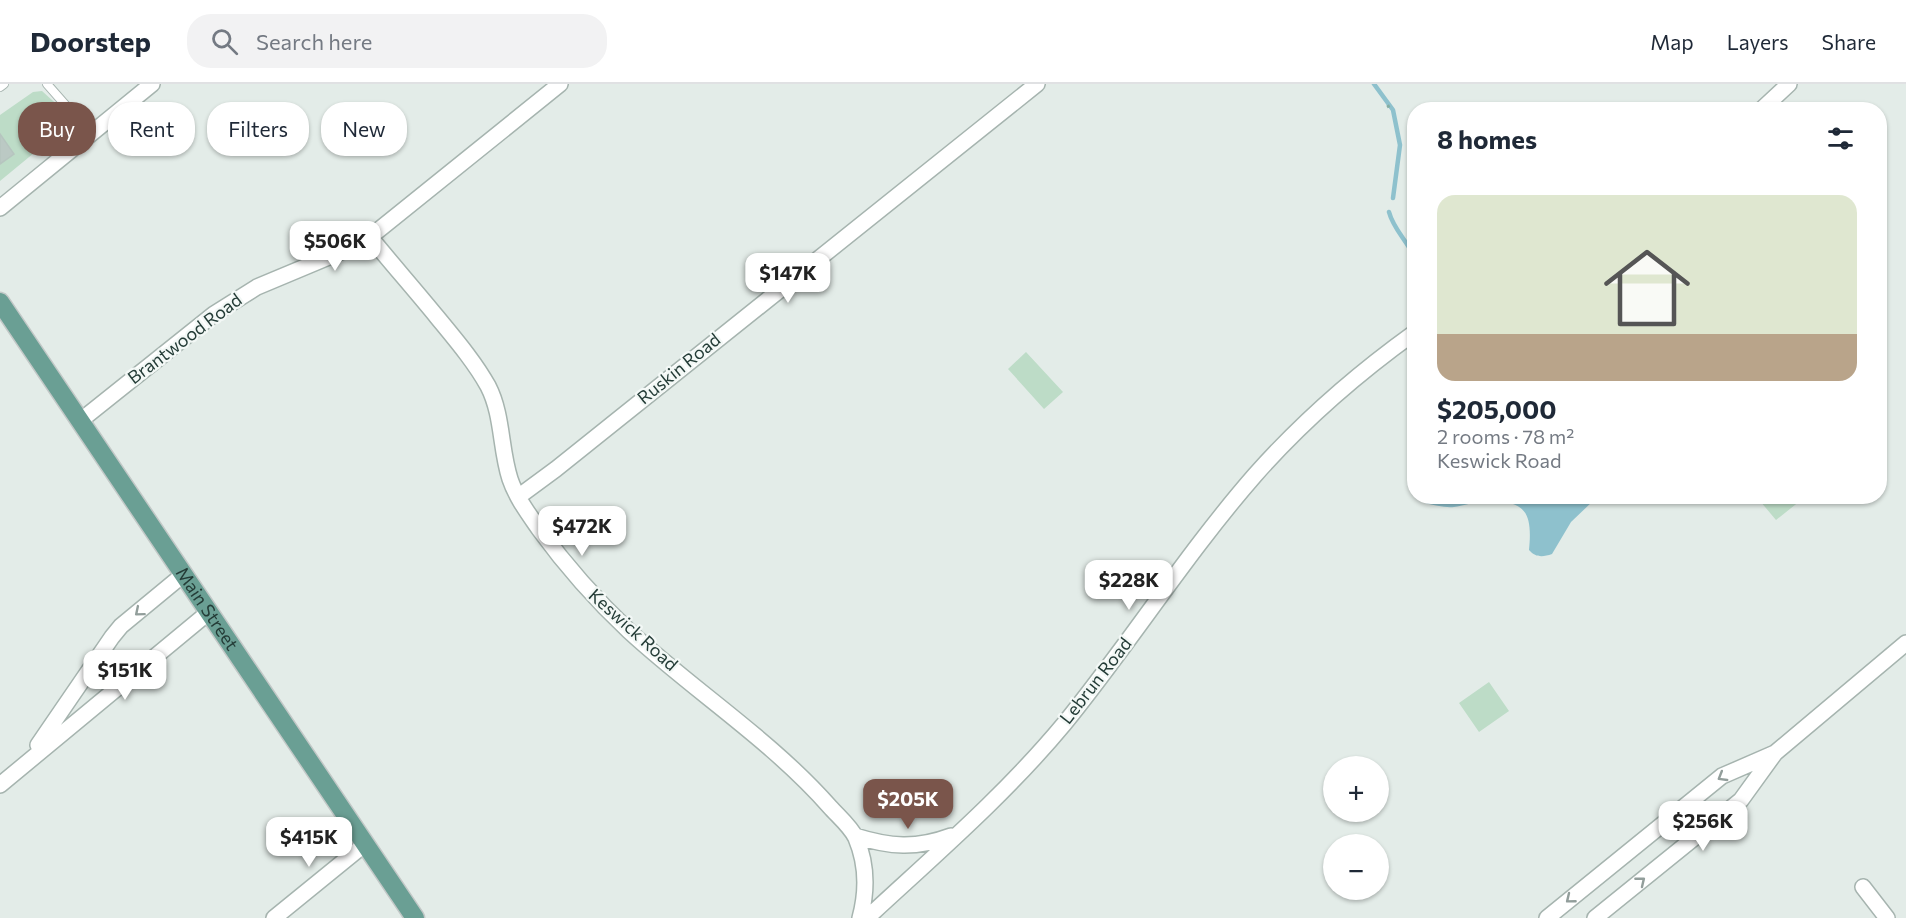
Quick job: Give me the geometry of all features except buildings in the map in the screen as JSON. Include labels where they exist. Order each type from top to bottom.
[{"type":"main road","name":"Main Street","points":[[0,302],[415,918]]},
{"type":"street","points":[[96,130],[152,84]]},
{"type":"street","name":"Brantwood Road","points":[[80,421],[214,314],[256,287],[355,246],[370,237],[560,84]]},
{"type":"street","name":"Ruskin Road","points":[[518,497],[1037,84]]},
{"type":"street","points":[[1770,102],[1789,84]]},
{"type":"street","points":[[0,208],[64,156]]},
{"type":"street","name":"Keswick Road","points":[[370,237],[466,352],[488,387],[497,409],[505,464],[518,497],[554,549],[594,596],[630,632],[750,732],[814,789],[855,836],[866,881],[860,918]]},
{"type":"street","name":"Lebrun Road","points":[[867,918],[961,833],[1027,768],[1064,724],[1197,547],[1257,473],[1284,444],[1346,387],[1407,339]]},
{"type":"street","points":[[21,767],[121,626],[184,574]]},
{"type":"street","points":[[0,785],[209,612]]},
{"type":"street","points":[[1595,918],[1741,800],[1775,753],[1906,643]]},
{"type":"street","points":[[1547,918],[1722,776],[1775,753]]},
{"type":"street","points":[[855,836],[881,844],[908,846],[935,842],[961,833]]},
{"type":"street","points":[[274,918],[365,844]]},
{"type":"street","points":[[1863,887],[1887,918]]},
{"type":"lane","points":[[0,87],[4,84]]},
{"type":"lane","points":[[47,84],[63,102]]},
{"type":"path","points":[[1387,107],[1393,104]]},
{"type":"green space","points":[[42,91],[54,102],[19,102],[33,92]]},
{"type":"green space","points":[[18,102],[18,156],[30,156],[0,181],[0,115]]},
{"type":"green space","points":[[1026,352],[1063,392],[1044,409],[1008,369]]},
{"type":"green space","points":[[1763,504],[1796,504],[1776,520]]},
{"type":"green space","points":[[1489,682],[1509,711],[1479,732],[1459,703]]},
{"type":"water","points":[[1430,504],[1468,504],[1454,507]]},
{"type":"water","points":[[1512,504],[1590,504],[1571,522],[1552,554],[1546,556],[1534,554],[1529,550],[1530,536],[1527,516]]},
{"type":"waterway","points":[[1374,84],[1393,110],[1400,145],[1393,198]]},
{"type":"waterway","points":[[1389,212],[1407,245]]}]
